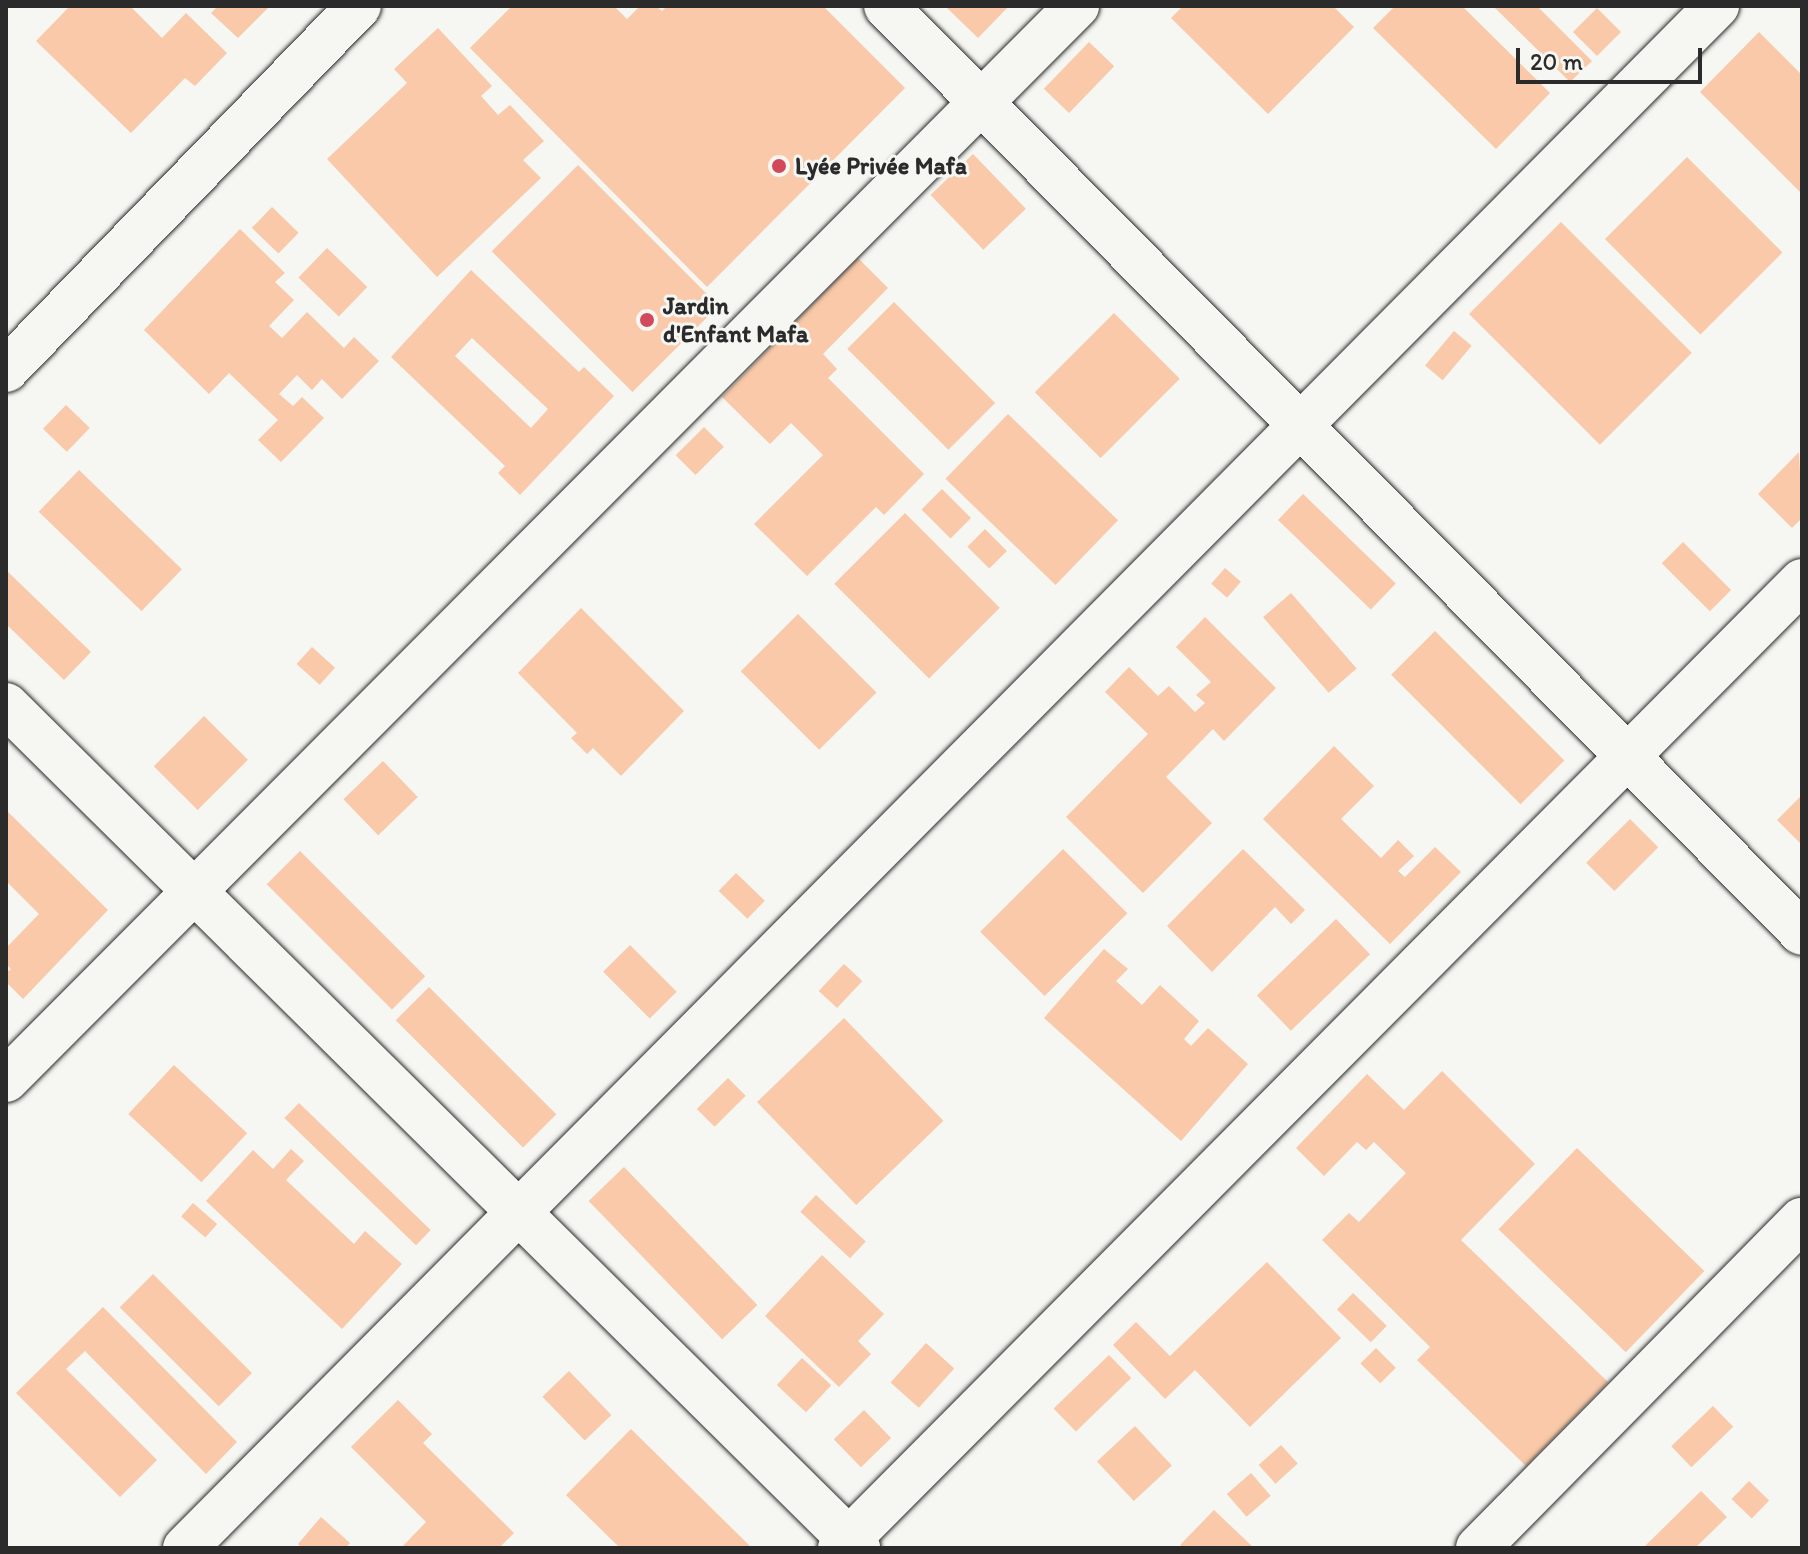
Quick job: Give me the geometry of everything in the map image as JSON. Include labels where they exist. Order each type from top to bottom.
[{"type":"street","points":[[6,370],[359,6]]},
{"type":"street","points":[[886,6],[1802,933]]},
{"type":"street","points":[[6,1080],[1077,6]]},
{"type":"street","points":[[185,1548],[1717,6]]},
{"type":"street","points":[[6,705],[849,1545],[1802,581]]},
{"type":"street","points":[[1478,1548],[1802,1220]]},
{"type":"building","points":[[70,6],[130,6],[162,38],[186,13],[227,53],[195,86],[185,78],[131,133],[36,41]]},
{"type":"building","points":[[218,6],[268,8],[238,38],[211,13]]},
{"type":"building","points":[[512,6],[614,6],[627,19],[640,6],[656,6],[662,11],[667,6],[823,6],[905,88],[707,287],[470,48]]},
{"type":"building","points":[[945,6],[1009,6],[978,38]]},
{"type":"building","points":[[1183,6],[1333,6],[1354,27],[1268,114],[1171,18]]},
{"type":"building","points":[[1395,6],[1462,6],[1550,93],[1496,149],[1373,28]]},
{"type":"building","points":[[1493,6],[1537,6],[1592,61],[1570,82]]},
{"type":"building","points":[[1597,8],[1621,32],[1597,56],[1573,32]]},
{"type":"building","points":[[438,28],[492,86],[481,96],[498,115],[510,105],[544,141],[523,160],[541,178],[437,277],[327,159],[407,83],[394,69]]},
{"type":"building","points":[[1759,32],[1802,75],[1802,194],[1700,92]]},
{"type":"building","points":[[1089,42],[1114,66],[1069,113],[1044,89]]},
{"type":"building","points":[[973,154],[1026,209],[983,250],[931,195]]},
{"type":"building","points":[[1687,157],[1782,252],[1700,334],[1605,239]]},
{"type":"building","points":[[578,165],[719,306],[632,392],[492,251]]},
{"type":"building","points":[[272,207],[299,233],[278,254],[252,228]]},
{"type":"building","points":[[1561,222],[1692,353],[1600,445],[1469,314]]},
{"type":"building","points":[[240,229],[285,273],[275,282],[294,300],[269,326],[282,338],[307,312],[344,348],[354,337],[379,361],[342,399],[322,379],[312,390],[297,375],[279,394],[293,406],[302,397],[324,418],[281,462],[258,440],[278,420],[229,373],[209,394],[144,330]]},
{"type":"building","points":[[327,248],[367,287],[339,316],[299,277]]},
{"type":"building","points":[[858,258],[888,288],[823,354],[837,369],[828,378],[924,474],[884,515],[876,507],[807,576],[754,524],[823,455],[791,423],[770,444],[722,397]]},
{"type":"building","points":[[471,270],[579,372],[584,367],[614,396],[520,495],[498,473],[505,466],[391,357]],"holes":[[[472,338],[548,409],[531,428],[455,356]]]},
{"type":"building","points":[[894,302],[995,403],[948,450],[847,349]]},
{"type":"building","points":[[1114,313],[1180,379],[1101,458],[1035,392]]},
{"type":"building","points":[[1454,331],[1472,346],[1443,380],[1425,365]]},
{"type":"building","points":[[66,405],[90,428],[67,452],[43,429]]},
{"type":"building","points":[[1008,414],[1118,520],[1056,585],[945,479]]},
{"type":"building","points":[[704,427],[724,447],[696,475],[676,455]]},
{"type":"building","points":[[1799,452],[1802,518],[1792,528],[1758,494]]},
{"type":"building","points":[[79,470],[182,569],[142,611],[39,512]]},
{"type":"building","points":[[942,489],[971,518],[950,538],[921,510]]},
{"type":"building","points":[[1303,494],[1396,584],[1371,610],[1278,520]]},
{"type":"building","points":[[905,513],[1000,608],[929,678],[834,584]]},
{"type":"building","points":[[985,529],[1007,551],[989,569],[967,547]]},
{"type":"building","points":[[1683,542],[1731,590],[1710,611],[1662,563]]},
{"type":"building","points":[[1225,568],[1241,582],[1227,598],[1211,584]]},
{"type":"building","points":[[6,570],[91,652],[64,680],[6,624]]},
{"type":"building","points":[[1291,593],[1357,668],[1329,693],[1263,617]]},
{"type":"building","points":[[581,608],[684,711],[621,776],[593,748],[587,754],[571,738],[577,733],[518,673]]},
{"type":"building","points":[[798,614],[876,692],[819,750],[741,671]]},
{"type":"building","points":[[1205,617],[1276,688],[1224,741],[1213,729],[1166,777],[1212,823],[1143,893],[1066,817],[1148,734],[1105,692],[1129,667],[1158,696],[1169,686],[1195,712],[1205,703],[1196,695],[1211,682],[1176,647]]},
{"type":"building","points":[[1435,631],[1564,760],[1521,804],[1391,675]]},
{"type":"building","points":[[312,647],[335,668],[320,685],[297,664]]},
{"type":"building","points":[[204,716],[248,760],[198,810],[154,766]]},
{"type":"building","points":[[1334,746],[1374,786],[1341,819],[1381,858],[1398,840],[1414,856],[1398,871],[1405,877],[1435,847],[1461,872],[1390,944],[1263,819]]},
{"type":"building","points":[[383,761],[418,797],[378,835],[343,799]]},
{"type":"building","points":[[1802,795],[1802,845],[1777,820]]},
{"type":"building","points":[[6,810],[108,910],[23,999],[6,982],[6,973],[11,969],[6,964],[6,948],[39,914],[6,881]]},
{"type":"building","points":[[1630,819],[1658,847],[1614,891],[1586,863]]},
{"type":"building","points":[[1063,849],[1127,913],[1045,996],[980,932]]},
{"type":"building","points":[[1243,849],[1305,910],[1291,924],[1275,907],[1212,972],[1167,926]]},
{"type":"building","points":[[300,851],[425,976],[392,1009],[267,884]]},
{"type":"building","points":[[736,873],[765,901],[747,919],[719,891]]},
{"type":"building","points":[[1336,919],[1370,954],[1291,1031],[1257,995]]},
{"type":"building","points":[[630,945],[677,992],[650,1019],[603,972]]},
{"type":"building","points":[[1104,949],[1128,969],[1116,981],[1142,1005],[1160,985],[1199,1021],[1184,1039],[1191,1046],[1208,1028],[1248,1064],[1181,1141],[1044,1018]]},
{"type":"building","points":[[844,964],[862,981],[837,1008],[819,991]]},
{"type":"building","points":[[429,987],[556,1114],[523,1148],[396,1020]]},
{"type":"building","points":[[844,1018],[943,1121],[856,1205],[757,1102]]},
{"type":"building","points":[[174,1065],[247,1133],[201,1182],[128,1114]]},
{"type":"building","points":[[1442,1071],[1535,1164],[1461,1240],[1608,1382],[1526,1466],[1417,1360],[1430,1347],[1322,1240],[1349,1213],[1359,1222],[1406,1173],[1374,1142],[1366,1150],[1357,1142],[1324,1176],[1296,1148],[1367,1074],[1404,1110]]},
{"type":"building","points":[[728,1078],[746,1096],[715,1127],[697,1109]]},
{"type":"building","points":[[299,1103],[431,1230],[416,1245],[284,1118]]},
{"type":"building","points":[[1577,1148],[1704,1271],[1626,1352],[1499,1229]]},
{"type":"building","points":[[291,1149],[304,1161],[286,1180],[354,1244],[365,1231],[402,1264],[342,1329],[206,1201],[253,1150],[273,1169]]},
{"type":"building","points":[[624,1167],[757,1305],[722,1339],[589,1201]]},
{"type":"building","points":[[816,1195],[866,1241],[850,1258],[800,1212]]},
{"type":"building","points":[[193,1203],[217,1224],[205,1238],[181,1217]]},
{"type":"building","points":[[822,1255],[884,1314],[858,1341],[871,1354],[839,1387],[765,1316]]},
{"type":"building","points":[[1267,1262],[1341,1338],[1250,1427],[1195,1370],[1165,1399],[1113,1345],[1136,1322],[1170,1356]]},
{"type":"building","points":[[153,1274],[252,1373],[219,1406],[120,1307]]},
{"type":"building","points":[[1353,1293],[1387,1326],[1371,1342],[1337,1310]]},
{"type":"building","points":[[103,1307],[237,1442],[206,1474],[85,1351],[66,1369],[157,1460],[120,1497],[16,1393]]},
{"type":"building","points":[[926,1343],[954,1368],[919,1408],[891,1382]]},
{"type":"building","points":[[1376,1348],[1396,1368],[1380,1383],[1360,1364]]},
{"type":"building","points":[[1109,1355],[1131,1378],[1076,1432],[1054,1408]]},
{"type":"building","points":[[802,1358],[831,1385],[806,1412],[777,1385]]},
{"type":"building","points":[[569,1371],[611,1415],[585,1441],[542,1397]]},
{"type":"building","points":[[398,1400],[432,1434],[423,1443],[514,1533],[499,1548],[401,1548],[426,1522],[351,1447]]},
{"type":"building","points":[[1713,1406],[1733,1427],[1691,1467],[1671,1446]]},
{"type":"building","points":[[864,1410],[891,1438],[861,1467],[834,1439]]},
{"type":"building","points":[[1135,1426],[1172,1465],[1134,1501],[1097,1461]]},
{"type":"building","points":[[631,1429],[752,1548],[620,1548],[566,1495]]},
{"type":"building","points":[[1281,1445],[1298,1464],[1275,1484],[1259,1465]]},
{"type":"building","points":[[1251,1473],[1271,1496],[1247,1517],[1227,1494]]},
{"type":"building","points":[[1749,1481],[1769,1500],[1752,1518],[1732,1499]]},
{"type":"building","points":[[1701,1491],[1727,1517],[1695,1548],[1643,1548]]},
{"type":"building","points":[[1214,1510],[1254,1548],[1184,1548],[1180,1545]]},
{"type":"building","points":[[321,1517],[350,1543],[346,1548],[302,1548],[298,1544]]},
{"type":"place","name":"Lyée Privée Mafa","points":[[779,166]]},
{"type":"place","name":"Jardin d'Enfant Mafa","points":[[647,320]]}]
